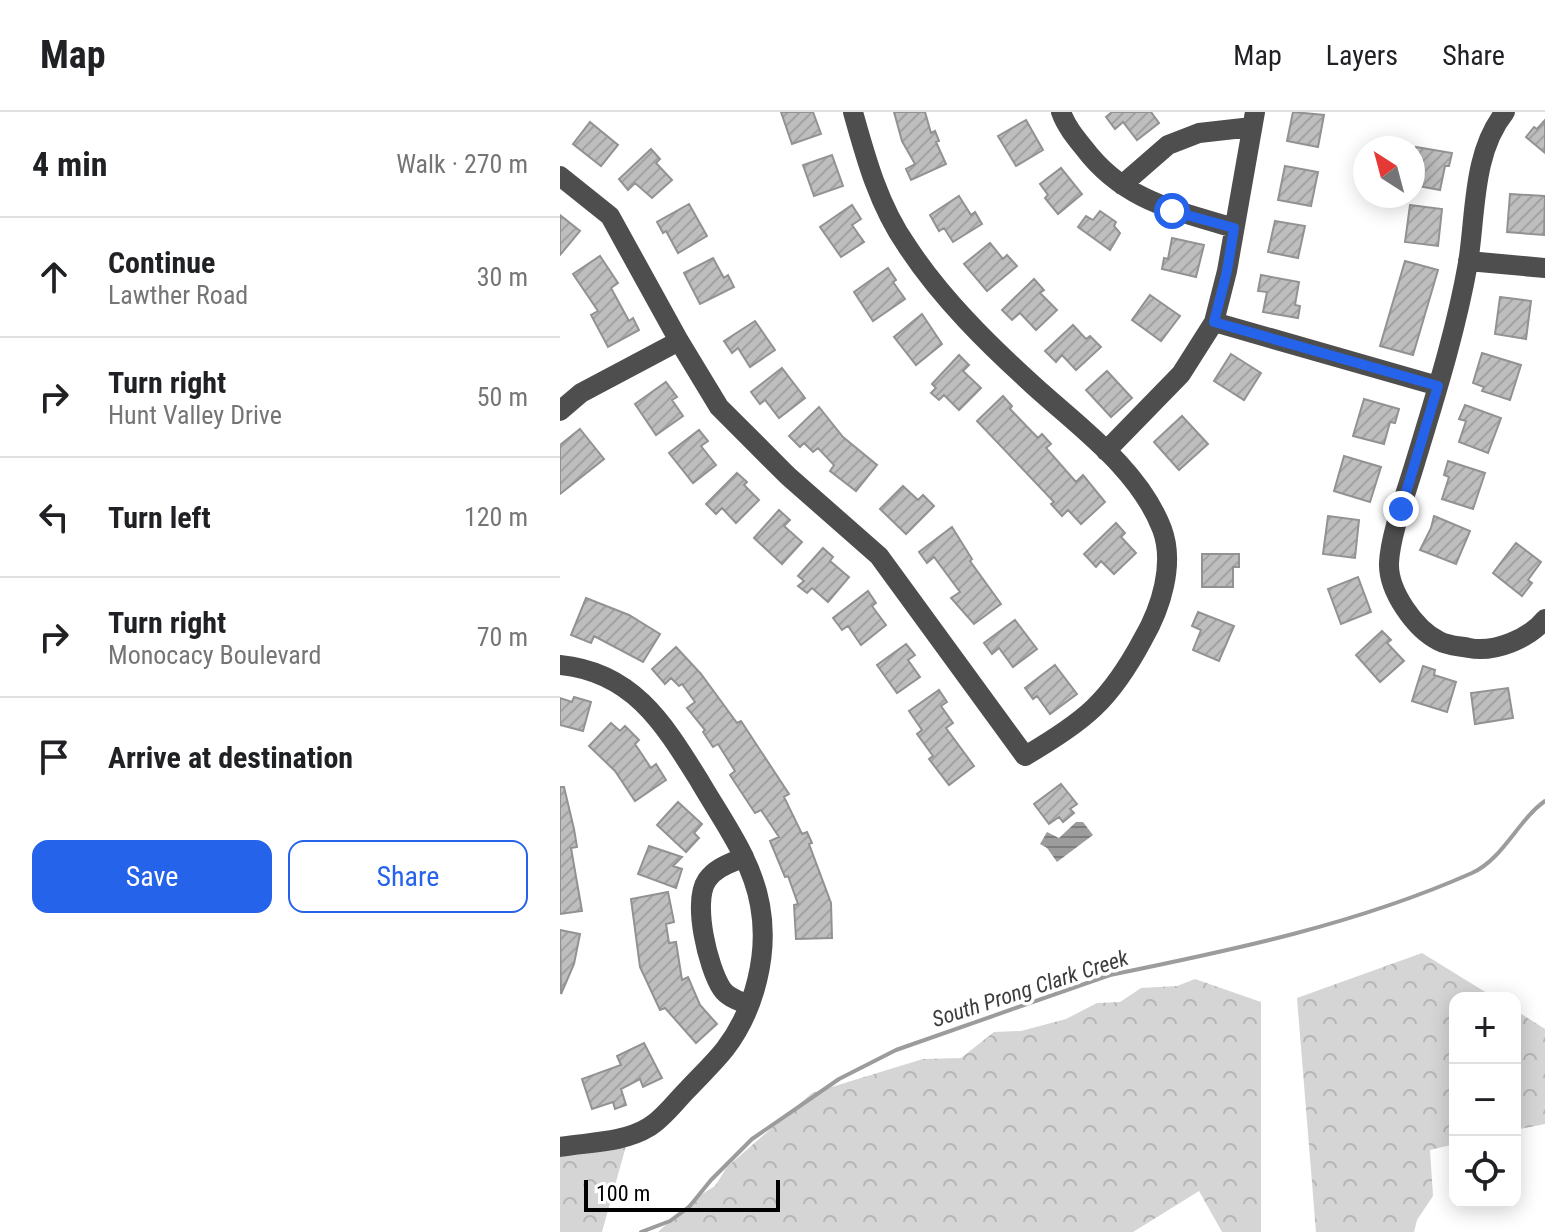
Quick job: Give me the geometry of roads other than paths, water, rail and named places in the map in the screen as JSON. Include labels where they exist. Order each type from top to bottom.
[{"type":"street","points":[[560,176],[610,216],[719,407],[748,438],[879,556],[1025,756],[1074,727],[1102,702],[1128,667],[1154,621],[1164,587],[1167,558],[1162,530],[1141,490],[1106,451],[1022,375],[963,315],[906,246],[872,181],[853,112]]},
{"type":"street","points":[[1061,112],[1065,123],[1093,161],[1131,192],[1172,211],[1234,228]]},
{"type":"street","points":[[1505,112],[1498,120],[1482,159],[1457,320],[1401,509],[1388,564],[1397,596],[1416,623],[1440,642],[1477,650],[1499,647],[1523,637],[1545,619]]},
{"type":"street","points":[[1106,451],[1181,374],[1214,322],[1227,271],[1253,120],[1199,133],[1168,145],[1122,185]]},
{"type":"street","points":[[1468,261],[1545,268]]},
{"type":"street","points":[[1214,322],[1438,386]]},
{"type":"street","points":[[560,411],[581,393],[679,341]]},
{"type":"street","points":[[560,665],[572,666],[617,683],[645,702],[668,730],[753,876],[761,906],[763,937],[759,974],[749,1005],[726,1048],[651,1126],[629,1137],[560,1147]]},
{"type":"street","points":[[744,857],[717,869],[705,882],[702,912],[710,959],[721,987],[733,999],[749,1005]]},
{"type":"waterway","name":"South Prong Clark Creek","points":[[641,1232],[670,1221],[689,1207],[752,1139],[839,1079],[896,1050],[1110,975],[1294,934],[1428,891],[1483,867],[1545,801]]}]
